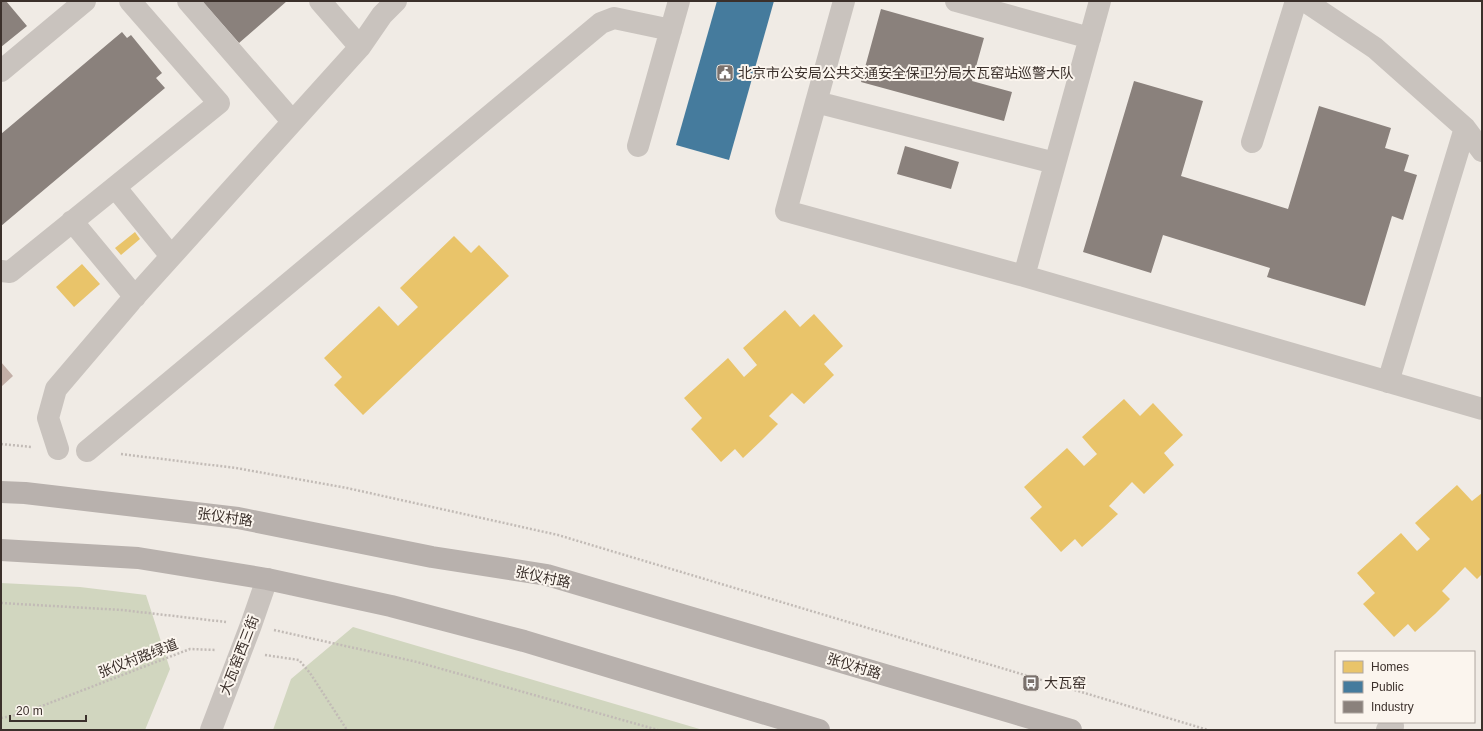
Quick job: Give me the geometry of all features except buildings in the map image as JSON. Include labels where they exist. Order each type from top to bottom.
[{"type":"main road","name":"张仪村路","points":[[1,492],[25,493],[238,518],[432,558],[547,575],[1071,730]]},
{"type":"main road","points":[[1,550],[138,558],[267,579],[391,606],[524,641],[819,730]]},
{"type":"street","points":[[1,71],[85,1]]},
{"type":"street","points":[[1,271],[10,272],[219,103],[130,1]]},
{"type":"street","points":[[188,1],[292,121]]},
{"type":"street","points":[[320,1],[360,47]]},
{"type":"street","points":[[58,449],[48,418],[56,389],[171,256],[360,47],[382,15],[396,1]]},
{"type":"street","points":[[638,146],[680,1]]},
{"type":"street","points":[[844,1],[786,211],[1024,276],[1482,409]]},
{"type":"street","points":[[956,1],[1090,38]]},
{"type":"street","points":[[1024,276],[1100,1]]},
{"type":"street","points":[[1252,142],[1296,1]]},
{"type":"street","points":[[1305,1],[1375,48],[1465,128],[1482,151]]},
{"type":"street","points":[[87,451],[601,23],[614,18],[671,30]]},
{"type":"street","points":[[816,102],[1055,163]]},
{"type":"street","points":[[1388,382],[1465,128]]},
{"type":"street","points":[[115,187],[171,256]]},
{"type":"street","points":[[72,221],[135,297]]},
{"type":"street","name":"大瓦窑西三街","points":[[211,730],[252,625],[267,579]]},
{"type":"path","points":[[1,444],[58,449]]},
{"type":"path","points":[[87,451],[236,468],[347,488],[558,535],[1208,730]]},
{"type":"path","points":[[1,603],[122,610],[252,625],[417,662],[658,730]]},
{"type":"path","name":"张仪村路绿道","points":[[1,718],[21,714],[190,649],[241,651],[299,660],[310,672],[347,730]]},
{"type":"green space","points":[[1,583],[80,587],[146,595],[170,669],[145,730],[1,730]]},
{"type":"green space","points":[[353,627],[703,730],[273,730],[291,679]]},
{"type":"place","name":"北京市公安局公共交通安全保卫分局大瓦窑站巡警大队","points":[[725,73]]},
{"type":"place","name":"大瓦窑","points":[[1031,683]]}]
